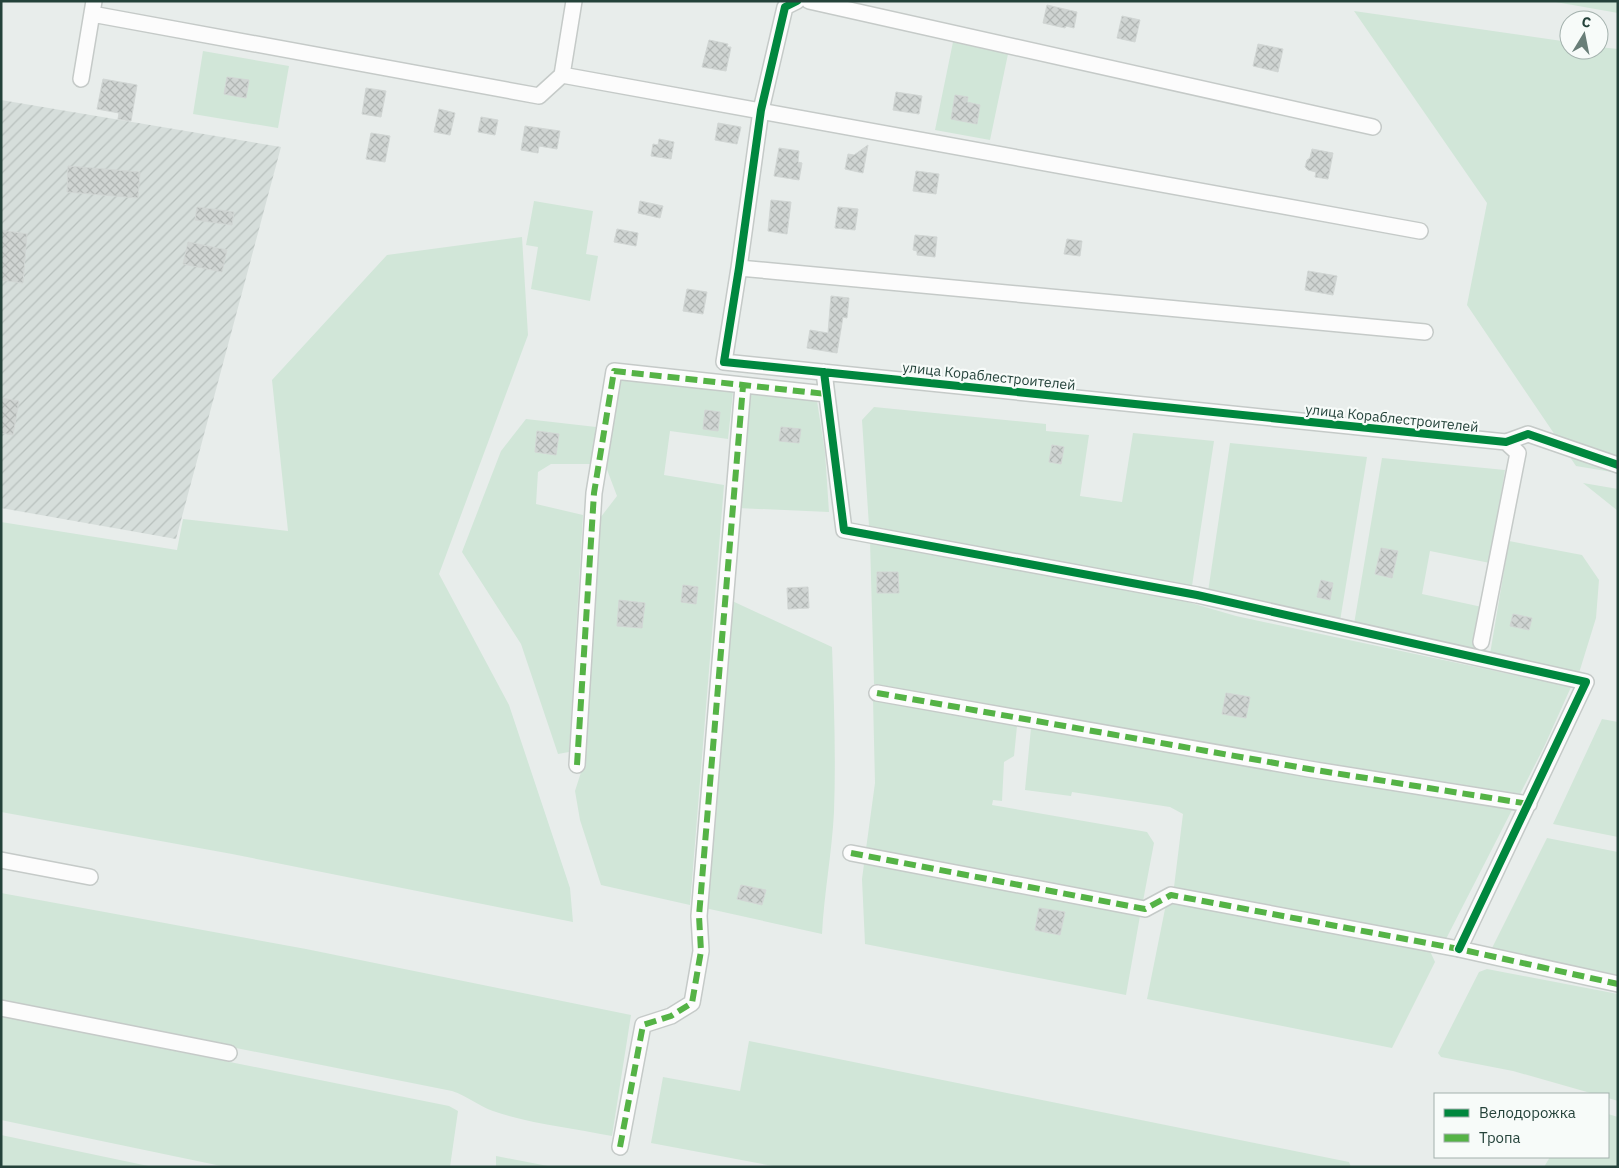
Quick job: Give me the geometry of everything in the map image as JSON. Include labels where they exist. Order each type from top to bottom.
[{"type":"street","points":[[81,79],[93,8],[538,96],[562,75],[574,1]]},
{"type":"street","name":"улица Кораблестроителей","points":[[796,1],[785,7],[761,110],[724,362],[1506,442],[1528,434],[1618,465]]},
{"type":"street","points":[[809,1],[1373,127]]},
{"type":"street","points":[[562,75],[1420,231]]},
{"type":"street","points":[[739,268],[1425,332]]},
{"type":"street","points":[[577,764],[594,493],[614,372],[826,394]]},
{"type":"street","points":[[824,372],[844,530],[1198,596],[1586,682],[1458,950]]},
{"type":"street","points":[[620,1147],[643,1025],[671,1016],[692,1004],[701,951],[699,916],[743,386]]},
{"type":"street","points":[[1481,642],[1518,453],[1506,442]]},
{"type":"street","points":[[877,693],[1309,769],[1528,804]]},
{"type":"street","points":[[851,853],[1145,909],[1172,895],[1458,950],[1618,984]]},
{"type":"street","points":[[1,860],[90,877]]},
{"type":"street","points":[[1,1008],[229,1053]]},
{"type":"shaded area","points":[[1,100],[281,147],[176,539],[1,508]]},
{"type":"green space","points":[[1550,1],[1618,1],[1618,13]]},
{"type":"green space","points":[[1354,11],[1559,41],[1559,60],[1609,60],[1609,48],[1618,49],[1618,473],[1576,466],[1467,305],[1487,203]]},
{"type":"green space","points":[[953,42],[1008,54],[990,140],[935,130]]},
{"type":"green space","points":[[203,51],[289,66],[278,128],[193,114]]},
{"type":"green space","points":[[534,201],[593,211],[586,254],[598,256],[590,301],[531,289],[538,247],[526,245]]},
{"type":"green space","points":[[522,237],[528,335],[439,574],[509,705],[570,888],[573,922],[232,854],[1,812],[1,522],[177,550],[183,519],[288,531],[272,380],[387,255]]},
{"type":"green space","points":[[617,379],[733,392],[728,439],[670,431],[664,475],[724,485],[690,905],[601,885],[580,820],[575,791],[583,766],[597,522],[617,496],[606,467]]},
{"type":"green space","points":[[748,394],[817,401],[825,452],[829,512],[737,508]]},
{"type":"green space","points":[[874,407],[1046,424],[1046,431],[1089,435],[1080,496],[1122,502],[1133,433],[1214,441],[1192,586],[869,526],[862,420]]},
{"type":"green space","points":[[526,419],[596,427],[591,464],[551,464],[538,472],[536,504],[583,515],[569,752],[558,754],[521,644],[462,552],[501,451]]},
{"type":"green space","points":[[1230,443],[1367,457],[1340,621],[1208,592]]},
{"type":"green space","points":[[1382,458],[1505,470],[1490,563],[1430,551],[1422,594],[1482,607],[1475,650],[1354,624]]},
{"type":"green space","points":[[1583,483],[1618,489],[1618,511]]},
{"type":"green space","points":[[870,541],[1174,598],[1236,616],[1571,687],[1520,794],[1211,745],[874,684]]},
{"type":"green space","points":[[1509,541],[1582,555],[1599,580],[1596,618],[1579,673],[1490,654]]},
{"type":"green space","points":[[730,600],[832,647],[835,750],[834,812],[822,934],[705,908]]},
{"type":"green space","points":[[873,699],[1017,726],[1014,756],[1004,762],[1002,801],[993,800],[992,805],[1147,832],[1154,843],[1143,901],[866,849],[875,783]]},
{"type":"green space","points":[[1602,719],[1618,722],[1618,837],[1553,824]]},
{"type":"green space","points":[[1031,728],[1303,776],[1513,808],[1446,939],[1174,887],[1183,814],[1170,807],[1072,792],[1071,796],[1025,790]]},
{"type":"green space","points":[[1547,838],[1618,852],[1618,979],[1489,954]]},
{"type":"green space","points":[[864,864],[1140,916],[1126,995],[865,944],[862,879]]},
{"type":"green space","points":[[1,893],[306,949],[631,1015],[612,1136],[537,1123],[507,1115],[488,1109],[452,1091],[1,1001]]},
{"type":"green space","points":[[1171,901],[1430,951],[1435,962],[1392,1048],[1147,999],[1166,904]]},
{"type":"green space","points":[[1487,969],[1618,994],[1618,1101],[1609,1098],[1609,1093],[1590,1093],[1513,1071],[1441,1057],[1438,1053],[1479,972]]},
{"type":"green space","points":[[1,1016],[449,1106],[458,1111],[450,1167],[226,1167],[1,1120]]},
{"type":"green space","points":[[749,1041],[1349,1162],[1351,1167],[778,1167],[651,1143],[663,1077],[740,1091]]},
{"type":"green space","points":[[1609,1114],[1618,1117],[1618,1167],[1544,1167],[1549,1158],[1609,1158]]},
{"type":"green space","points":[[1,1135],[153,1167],[1,1167]]},
{"type":"green space","points":[[496,1156],[553,1167],[496,1167]]},
{"type":"building","points":[[1047,5],[1077,12],[1074,28],[1043,23]]},
{"type":"building","points":[[1122,16],[1140,20],[1135,42],[1117,38]]},
{"type":"building","points":[[709,40],[728,44],[727,47],[731,47],[726,71],[702,67]]},
{"type":"building","points":[[1258,44],[1283,49],[1278,72],[1253,66]]},
{"type":"building","points":[[227,77],[249,80],[246,98],[224,94]]},
{"type":"building","points":[[103,79],[137,85],[131,121],[118,119],[119,113],[97,109]]},
{"type":"building","points":[[366,88],[386,91],[381,117],[362,114]]},
{"type":"building","points":[[896,92],[922,96],[919,114],[893,110]]},
{"type":"building","points":[[955,95],[968,97],[967,102],[980,105],[977,124],[951,119]]},
{"type":"building","points":[[439,109],[455,113],[450,135],[434,132]]},
{"type":"building","points":[[481,117],[498,120],[495,135],[478,132]]},
{"type":"building","points":[[718,123],[741,127],[737,144],[715,140]]},
{"type":"building","points":[[525,126],[560,131],[557,149],[539,146],[538,153],[521,150]]},
{"type":"building","points":[[371,133],[390,136],[385,162],[366,159]]},
{"type":"building","points":[[659,139],[674,142],[671,159],[651,156],[653,144],[658,145]]},
{"type":"building","points":[[868,145],[863,173],[845,169],[848,154],[854,155]]},
{"type":"building","points":[[779,148],[799,151],[798,162],[802,163],[799,180],[774,176]]},
{"type":"building","points":[[1312,149],[1333,153],[1328,179],[1315,177],[1316,172],[1305,167]]},
{"type":"building","points":[[68,166],[140,172],[138,198],[67,192]]},
{"type":"building","points":[[916,171],[939,174],[936,194],[913,191]]},
{"type":"building","points":[[771,200],[791,202],[787,234],[768,231]]},
{"type":"building","points":[[640,201],[663,206],[660,218],[638,213]]},
{"type":"building","points":[[197,207],[234,212],[232,225],[195,220]]},
{"type":"building","points":[[838,207],[858,209],[855,230],[835,228]]},
{"type":"building","points":[[617,229],[638,233],[636,246],[614,242]]},
{"type":"building","points":[[1,230],[27,234],[23,283],[1,280]]},
{"type":"building","points":[[915,235],[937,237],[935,257],[917,255],[917,251],[913,250]]},
{"type":"building","points":[[1067,239],[1082,241],[1080,256],[1064,254]]},
{"type":"building","points":[[188,242],[227,250],[222,272],[183,264]]},
{"type":"building","points":[[1308,271],[1337,276],[1333,295],[1305,290]]},
{"type":"building","points":[[687,289],[707,292],[703,314],[683,311]]},
{"type":"building","points":[[831,296],[849,298],[847,318],[843,317],[837,353],[807,348],[810,330],[828,333]]},
{"type":"building","points":[[1,398],[19,401],[13,435],[1,433]]},
{"type":"building","points":[[705,410],[720,412],[718,431],[703,429]]},
{"type":"building","points":[[781,427],[801,429],[799,443],[779,441]]},
{"type":"building","points":[[537,431],[559,434],[556,455],[535,452]]},
{"type":"building","points":[[1052,445],[1064,447],[1061,464],[1049,462]]},
{"type":"building","points":[[1381,548],[1398,551],[1392,578],[1375,574]]},
{"type":"building","points":[[877,572],[898,572],[899,593],[877,593]]},
{"type":"building","points":[[1321,580],[1333,583],[1330,600],[1317,597]]},
{"type":"building","points":[[683,585],[698,587],[696,604],[681,602]]},
{"type":"building","points":[[808,587],[809,608],[788,609],[787,588]]},
{"type":"building","points":[[619,600],[645,603],[642,628],[617,626]]},
{"type":"building","points":[[1513,614],[1532,618],[1529,630],[1510,626]]},
{"type":"building","points":[[1226,693],[1250,697],[1246,718],[1222,714]]},
{"type":"building","points":[[741,885],[766,890],[762,905],[737,899]]},
{"type":"building","points":[[1039,908],[1065,912],[1060,935],[1035,930]]},
{"type":"marked path","points":[[577,765],[594,493],[614,371],[826,394]]},
{"type":"marked path","points":[[620,1147],[643,1025],[671,1016],[692,1003],[701,951],[699,916],[743,386]]},
{"type":"marked path","points":[[877,693],[1309,769],[1529,804]]},
{"type":"marked path","points":[[851,853],[1145,909],[1171,895],[1459,949],[1618,984]]},
{"type":"cycle path","points":[[797,1],[785,7],[761,110],[724,362],[1506,442],[1528,434],[1618,465]]},
{"type":"cycle path","points":[[824,372],[844,530],[1197,595],[1586,682],[1459,949]]}]
